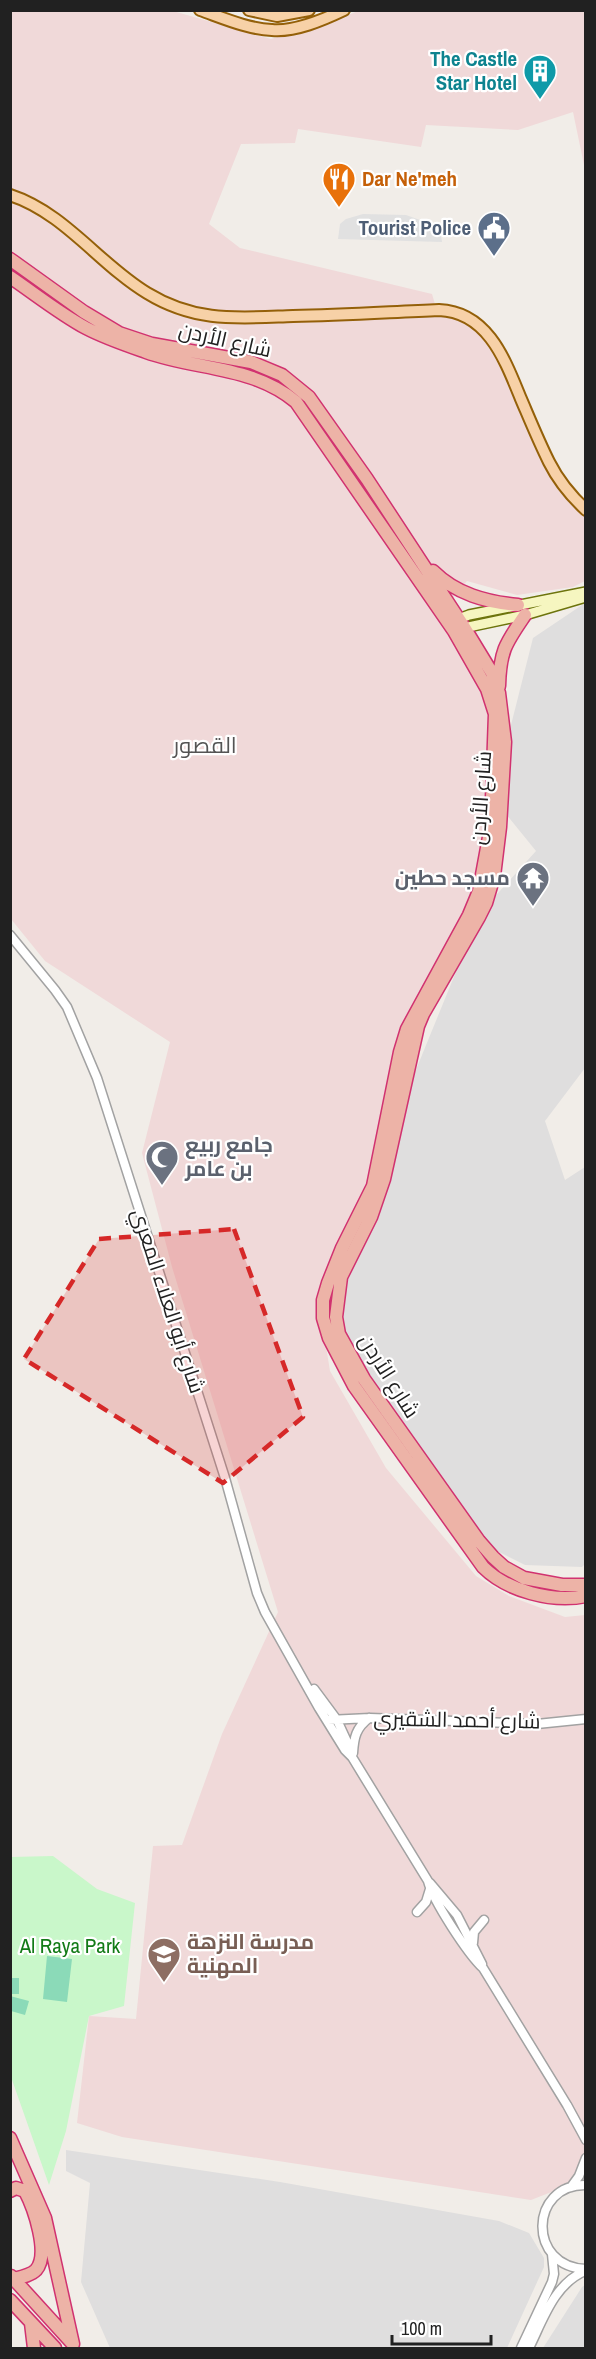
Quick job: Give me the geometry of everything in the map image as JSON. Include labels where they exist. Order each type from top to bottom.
[{"type":"highway","name":"شارع الأردن","points":[[10,259],[84,312],[119,333],[152,344],[251,362],[272,369],[309,397],[368,479],[418,556],[456,625],[487,689],[495,714],[491,826],[483,875],[469,915],[407,1029],[400,1052],[373,1186],[342,1248],[323,1300],[325,1326],[340,1361],[422,1474],[478,1541],[504,1567],[518,1576],[540,1582],[562,1585],[585,1584]]},
{"type":"highway","name":"شارع الأردن","points":[[10,276],[66,316],[101,335],[160,357],[252,376],[276,387],[290,397],[301,408],[492,673],[499,693],[505,742],[495,876],[479,918],[420,1020],[384,1179],[371,1217],[341,1277],[336,1317],[339,1334],[364,1379],[422,1474],[483,1567],[493,1576],[511,1586],[539,1594],[566,1598],[585,1596]]},
{"type":"highway","points":[[418,556],[440,578],[465,594],[522,610],[504,648],[499,693]]},
{"type":"highway","points":[[10,2138],[45,2218],[75,2346]]},
{"type":"highway","points":[[10,2191],[16,2188],[25,2191],[31,2203],[43,2251],[38,2268],[32,2273],[12,2277]]},
{"type":"highway","points":[[12,2277],[75,2346]]},
{"type":"highway","points":[[10,2300],[55,2349]]},
{"type":"highway","points":[[31,2323],[34,2349]]},
{"type":"main road","points":[[200,10],[250,26],[275,31],[302,26],[344,10]]},
{"type":"main road","points":[[249,10],[277,16],[309,10]]},
{"type":"main road","points":[[10,195],[49,214],[120,274],[147,293],[174,307],[200,315],[227,319],[439,310],[457,312],[469,318],[483,329],[499,350],[550,463],[568,492],[585,510]]},
{"type":"main road","points":[[522,610],[585,592]]},
{"type":"main road","points":[[456,625],[585,597]]},
{"type":"street","name":"شارع أبو العلاء المعري","points":[[10,935],[66,1007],[98,1078],[225,1478],[257,1593],[265,1612],[332,1720],[345,1750],[351,1754],[448,1921],[475,1961],[483,1968]]},
{"type":"street","name":"شارع أحمد الشقيري","points":[[332,1720],[370,1718],[537,1724],[585,1719]]},
{"type":"street","points":[[351,1754],[356,1732],[361,1724],[370,1718]]},
{"type":"street","name":"شارع أبو العلاء المعري","points":[[429,1885],[457,1915],[483,1968],[567,2105],[585,2140]]},
{"type":"street","points":[[417,1912],[426,1902],[429,1885]]},
{"type":"street","points":[[472,1943],[474,1932],[484,1920]]},
{"type":"street","points":[[521,2349],[554,2274],[552,2254],[543,2236],[543,2219],[554,2198],[571,2187],[579,2176],[585,2158]]},
{"type":"street","points":[[571,2187],[585,2185]]},
{"type":"street","points":[[552,2254],[568,2266],[585,2270]]},
{"type":"street","points":[[530,2349],[562,2287],[573,2276],[585,2270]]},
{"type":"highlighted area","points":[[234,1229],[303,1417],[223,1483],[24,1359],[99,1239]]},
{"type":"shaded area","points":[[10,11],[173,11],[271,39],[358,11],[585,11],[584,165],[573,112],[518,130],[426,125],[421,147],[298,129],[295,143],[241,144],[209,224],[240,248],[432,294],[437,311],[475,324],[498,344],[545,453],[585,514],[585,581],[573,587],[517,595],[467,581],[437,617],[492,692],[490,847],[479,895],[410,1019],[377,1191],[333,1270],[324,1334],[330,1371],[386,1468],[476,1576],[509,1596],[565,1617],[585,1615],[585,2168],[582,2180],[531,2200],[122,2137],[77,2123],[89,2016],[136,2019],[153,1846],[182,1845],[222,1734],[278,1612],[172,1267],[142,1153],[170,1042],[45,961],[11,919]]},
{"type":"shaded area","points":[[363,214],[406,215],[435,226],[441,235],[442,242],[338,239],[340,224],[346,219]]},
{"type":"shaded area","points":[[585,603],[585,1068],[545,1121],[565,1180],[585,1167],[586,1563],[582,1567],[525,1565],[481,1543],[338,1329],[334,1281],[387,1176],[402,1104],[480,913],[536,851],[506,814],[509,733],[533,638]]},
{"type":"shaded area","points":[[66,2150],[280,2182],[499,2221],[529,2233],[544,2258],[544,2267],[507,2348],[110,2348],[81,2282],[90,2183],[66,2171]]},
{"type":"shaded area","points":[[585,2285],[585,2348],[543,2348],[582,2287]]},
{"type":"green space","name":"Al Raya Park","points":[[53,1856],[97,1889],[135,1903],[124,2006],[89,2016],[66,2131],[49,2185],[11,2077],[10,1857]]},
{"type":"green space","points":[[47,1956],[72,1959],[67,2002],[43,1999]]},
{"type":"green space","points":[[10,1978],[19,1978],[19,1994],[11,1994]]},
{"type":"green space","points":[[10,1996],[29,2001],[25,2015],[11,2011]]},
{"type":"place","name":"The Castle Star Hotel","points":[[540,100]]},
{"type":"place","name":"Dar Ne'meh","points":[[339,208]]},
{"type":"place","name":"Tourist Police","points":[[494,257]]},
{"type":"place","name":"مسجد حطين","points":[[533,907]]},
{"type":"place","name":"جامع ربيع بن عامر","points":[[162,1186]]},
{"type":"place","name":"مدرسة النزهة المهنية","points":[[164,1983]]},
{"type":"district","name":"القصور","points":[[205,745]]}]
